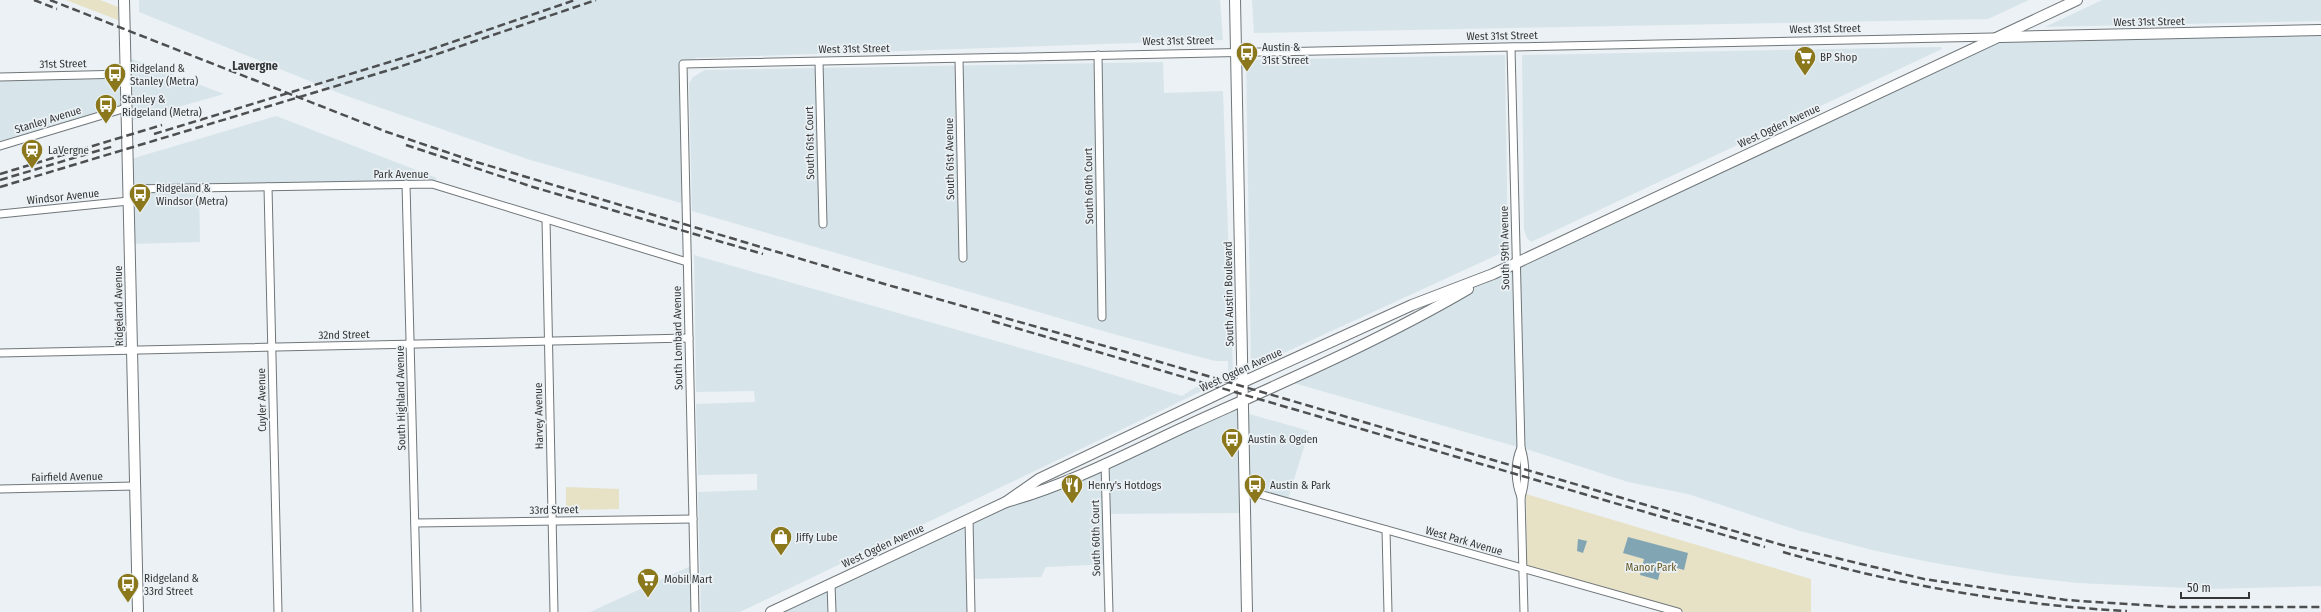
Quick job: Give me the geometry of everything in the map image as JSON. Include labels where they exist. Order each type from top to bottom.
[{"type":"main road","name":"Ridgeland Avenue","points":[[124,0],[138,612]]},
{"type":"main road","name":"South Austin Boulevard","points":[[1235,0],[1247,612]]},
{"type":"main road","name":"West Ogden Avenue","points":[[770,612],[969,520],[1006,502],[1039,479],[1243,382],[1412,305],[1493,274],[2077,0]]},
{"type":"main road","name":"West 31st Street","points":[[1997,37],[2321,30]]},
{"type":"main road","name":"West Ogden Avenue","points":[[1006,502],[1042,492],[1244,400],[1422,316],[1493,274]]},
{"type":"street","name":"West 31st Street","points":[[683,64],[1997,37]]},
{"type":"street","name":"South 59th Avenue","points":[[1511,48],[1521,448],[1517,457],[1517,487],[1522,497],[1524,612]]},
{"type":"street","name":"South 60th Court","points":[[1098,55],[1102,317]]},
{"type":"street","name":"South 61st Avenue","points":[[959,59],[963,258]]},
{"type":"street","name":"South 61st Court","points":[[819,62],[823,224]]},
{"type":"street","name":"South Lombard Avenue","points":[[683,64],[694,612]]},
{"type":"street","name":"31st Street","points":[[0,77],[126,74]]},
{"type":"street","name":"Stanley Avenue","points":[[0,146],[126,108]]},
{"type":"street","name":"South Highland Avenue","points":[[406,184],[417,612]]},
{"type":"street","name":"Park Avenue","points":[[128,189],[432,184],[687,262]]},
{"type":"street","name":"Cuyler Avenue","points":[[268,187],[278,612]]},
{"type":"street","name":"Windsor Avenue","points":[[0,214],[129,201]]},
{"type":"street","name":"Harvey Avenue","points":[[546,219],[554,612]]},
{"type":"street","name":"32nd Street","points":[[0,353],[689,338]]},
{"type":"street","name":"South 60th Court","points":[[1106,463],[1109,612]]},
{"type":"street","name":"Fairfield Avenue","points":[[0,489],[135,486]]},
{"type":"street","name":"West Park Avenue","points":[[1245,490],[1666,610],[1678,612]]},
{"type":"street","name":"33rd Street","points":[[415,523],[693,519]]},
{"type":"street","points":[[969,520],[971,612]]},
{"type":"street","points":[[1386,530],[1388,612]]},
{"type":"street","points":[[832,584],[832,612]]},
{"type":"shaded area","points":[[139,0],[1220,0],[1223,40],[696,58],[681,65],[681,203],[527,159],[344,95],[139,12]]},
{"type":"shaded area","points":[[1252,0],[2029,0],[1988,19],[1254,33]]},
{"type":"shaded area","points":[[2102,0],[2321,0],[2321,21],[2045,27]]},
{"type":"shaded area","points":[[2321,32],[2321,586],[2208,589],[2078,583],[2006,575],[1929,562],[1872,550],[1800,531],[1688,494],[1628,482],[1523,448],[1519,264],[1998,39]]},
{"type":"shaded area","points":[[1941,47],[1942,49],[1531,242],[1527,238],[1524,230],[1522,55]]},
{"type":"shaded area","points":[[1505,55],[1508,250],[1251,368],[1246,60]]},
{"type":"shaded area","points":[[127,57],[224,94],[129,121],[128,106],[0,144],[0,78],[128,75]]},
{"type":"shaded area","points":[[1163,62],[1164,93],[1223,91],[1233,372],[1229,379],[1220,376],[1228,373],[1228,361],[1215,361],[1117,335],[692,211],[689,83],[693,77],[705,70]]},
{"type":"shaded area","points":[[276,116],[437,178],[434,182],[132,187],[131,159]]},
{"type":"shaded area","points":[[199,190],[200,242],[132,244],[131,191]]},
{"type":"shaded area","points":[[694,255],[1084,366],[1182,396],[1196,387],[1206,389],[740,612],[701,612],[698,492],[757,490],[757,474],[698,475],[696,404],[755,402],[754,391],[696,392]]},
{"type":"shaded area","points":[[1513,265],[1518,447],[1290,382]]},
{"type":"shaded area","points":[[1241,404],[1243,513],[1109,514],[1111,564],[1046,567],[1041,577],[973,579],[973,612],[777,612],[974,520],[1044,494]]},
{"type":"shaded area","points":[[1246,413],[1309,431],[1288,499],[1247,487]]},
{"type":"shaded area","points":[[693,565],[693,612],[590,612]]},
{"type":"green space","points":[[66,0],[100,0],[118,7],[118,20]]},
{"type":"green space","points":[[566,487],[619,489],[619,509],[566,510]]},
{"type":"green space","name":"Manor Park","points":[[1526,494],[1811,579],[1811,612],[1684,612],[1527,565]]},
{"type":"water","points":[[1628,537],[1688,553],[1684,570],[1662,564],[1658,580],[1640,575],[1644,559],[1623,553]]},
{"type":"water","points":[[1578,539],[1587,541],[1583,553],[1577,551]]},
{"type":"railway","points":[[34,0],[57,9]]},
{"type":"railway","points":[[50,0],[387,132],[473,161],[888,285],[1126,352],[1782,545],[1924,579],[2066,600],[2173,607],[2321,607]]},
{"type":"railway","points":[[154,134],[429,50],[575,0]]},
{"type":"railway","points":[[0,187],[396,68],[596,0]]},
{"type":"railway","points":[[0,174],[162,125]]},
{"type":"railway","points":[[406,145],[533,187],[763,254]]},
{"type":"railway","points":[[0,180],[114,146]]},
{"type":"railway","points":[[992,321],[1765,547]]},
{"type":"railway","points":[[1783,552],[1867,574],[1953,591],[2040,604],[2127,611]]},
{"type":"place","name":"Austin & 31st Street","points":[[1247,72]]},
{"type":"place","name":"BP Shop","points":[[1805,76]]},
{"type":"place","name":"Ridgeland & Stanley (Metra)","points":[[115,94]]},
{"type":"place","name":"Stanley & Ridgeland (Metra)","points":[[106,124]]},
{"type":"place","name":"LaVergne","points":[[32,170]]},
{"type":"place","name":"Ridgeland & Windsor (Metra)","points":[[140,214]]},
{"type":"place","name":"Austin & Ogden","points":[[1232,458]]},
{"type":"place","name":"Henry's Hotdogs","points":[[1072,504]]},
{"type":"place","name":"Austin & Park","points":[[1255,504]]},
{"type":"place","name":"Jiffy Lube","points":[[781,556]]},
{"type":"place","name":"Mobil Mart","points":[[648,598]]},
{"type":"place","name":"Ridgeland & 33rd Street","points":[[128,604]]},
{"type":"district","name":"Lavergne","points":[[255,66]]}]
